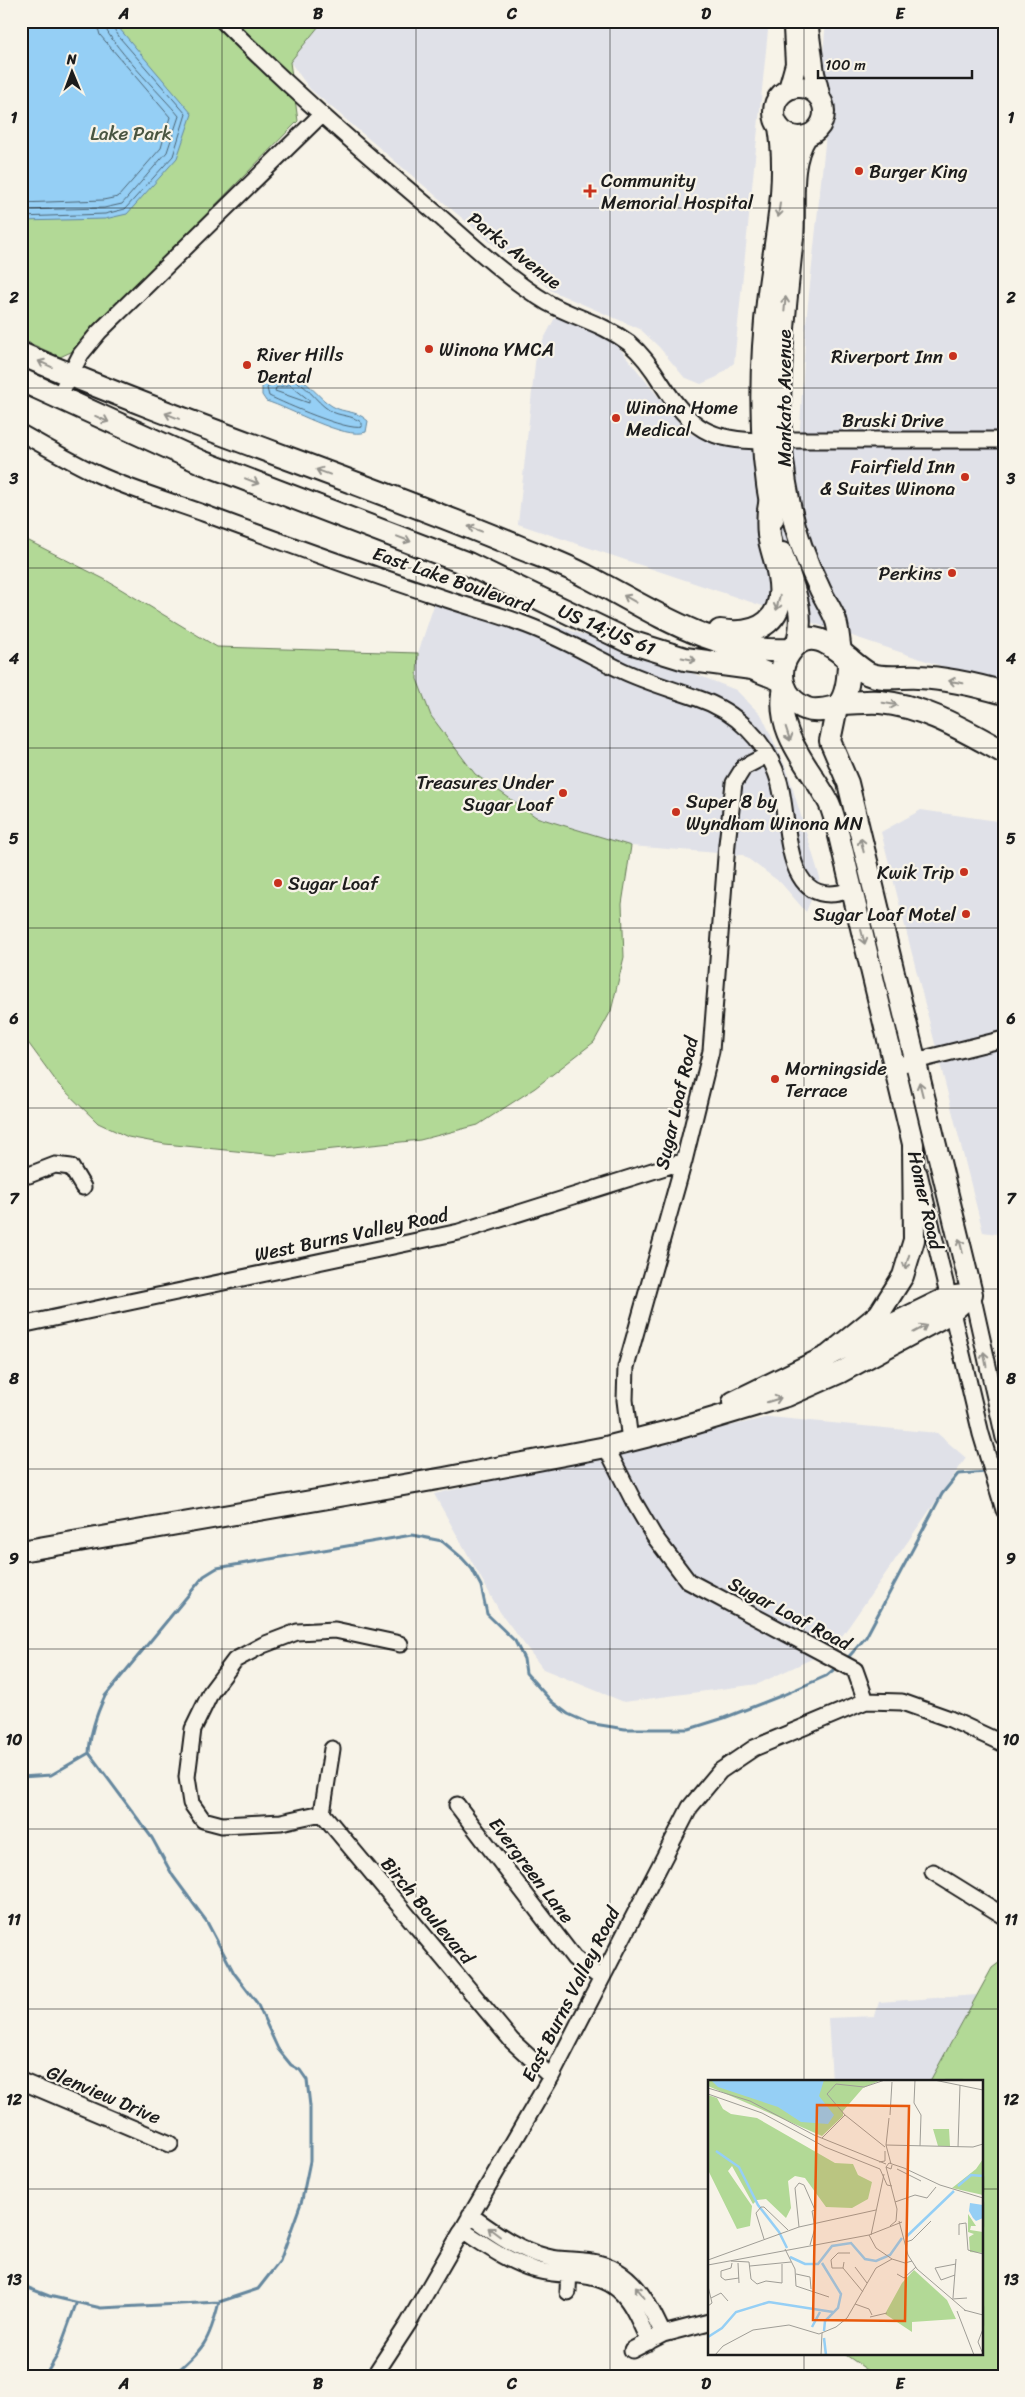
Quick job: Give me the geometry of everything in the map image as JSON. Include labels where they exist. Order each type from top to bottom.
[{"type":"highway","name":"US 14;US 61","points":[[21,354],[195,425],[400,500],[520,547],[583,574],[690,631],[719,641],[758,648],[793,647],[814,640],[826,642],[868,674],[935,678],[1004,693]]},
{"type":"highway","name":"US 14;US 61","points":[[21,380],[201,462],[468,564],[630,642],[686,659],[752,668],[783,684],[791,698],[807,709],[878,702],[916,710],[942,720],[1004,752]]},
{"type":"highway","points":[[661,617],[671,618],[710,630],[740,632],[757,629],[772,618],[778,607],[780,588],[769,534],[770,504]]},
{"type":"highway","points":[[783,684],[782,666],[793,647]]},
{"type":"highway","points":[[839,705],[848,676],[845,655]]},
{"type":"main road","name":"Mankato Avenue","points":[[794,21],[796,64],[789,89],[783,94],[776,105],[775,116],[779,127],[782,188],[768,295],[765,343],[773,441],[807,561],[836,620],[845,655]]},
{"type":"main road","name":"Mankato Avenue","points":[[793,647],[800,626],[799,606],[781,551],[770,504],[773,441],[793,235],[795,169],[798,151],[806,137],[818,130],[823,122],[824,112],[814,73],[807,21]]},
{"type":"main road","points":[[789,89],[807,88],[820,98]]},
{"type":"main road","points":[[779,127],[792,136],[806,137]]},
{"type":"main road","name":"Homer Road","points":[[783,684],[781,701],[789,740],[830,805],[840,840],[850,890],[913,1144]]},
{"type":"main road","name":"Homer Road","points":[[839,705],[833,719],[830,740],[848,783],[972,1294]]},
{"type":"main road","points":[[825,1358],[879,1314],[903,1276],[914,1240],[913,1144]]},
{"type":"main road","points":[[677,1429],[825,1358],[972,1294]]},
{"type":"main road","points":[[21,1552],[606,1447],[677,1429],[787,1396],[841,1372],[950,1305]]},
{"type":"street","name":"Parks Avenue","points":[[223,21],[321,115],[514,278],[548,303],[598,324],[630,344],[652,367],[675,404],[689,420],[707,433],[773,441]]},
{"type":"street","points":[[58,398],[81,354],[99,332],[321,115]]},
{"type":"street","name":"East Lake Boulevard","points":[[21,434],[98,474],[312,553],[546,632],[629,673],[700,699],[732,714],[754,735],[768,755],[778,780],[791,852],[801,879],[811,889],[823,894],[836,894],[850,890]]},
{"type":"street","name":"Bruski Drive","points":[[773,441],[1004,440]]},
{"type":"street","name":"Sugar Loaf Road","points":[[630,1441],[625,1400],[626,1366],[684,1161],[711,1051],[734,782],[744,767],[768,755]]},
{"type":"street","points":[[895,1066],[1004,1038]]},
{"type":"street","name":"Homer Road","points":[[913,1144],[981,1434],[1002,1504]]},
{"type":"street","name":"West Burns Valley Road","points":[[21,1326],[459,1232],[684,1161]]},
{"type":"street","points":[[21,1173],[29,1175],[54,1165],[71,1166],[83,1187]]},
{"type":"street","name":"Homer Road","points":[[972,1294],[1002,1431]]},
{"type":"street","name":"Sugar Loaf Road","points":[[606,1447],[654,1536],[688,1581],[855,1670],[866,1701]]},
{"type":"street","points":[[332,1749],[322,1814],[281,1822],[222,1825],[203,1820],[191,1803],[187,1777],[193,1729],[211,1692],[235,1660],[263,1645],[297,1632],[335,1630],[400,1644]]},
{"type":"street","points":[[866,1701],[902,1702],[950,1719],[1004,1744]]},
{"type":"street","name":"East Burns Valley Road","points":[[374,2376],[408,2324],[551,2077],[690,1807],[720,1771],[754,1748],[866,1701]]},
{"type":"street","name":"Evergreen Lane","points":[[457,1805],[574,1958],[601,1978]]},
{"type":"street","name":"Birch Boulevard","points":[[322,1814],[512,2041],[551,2077]]},
{"type":"street","points":[[933,1872],[1004,1916]]},
{"type":"street","name":"Glenview Drive","points":[[21,2081],[170,2144]]},
{"type":"street","points":[[470,2215],[502,2238],[600,2279],[624,2294],[630,2301],[648,2342]]},
{"type":"street","points":[[462,2230],[492,2249],[533,2269],[569,2267],[593,2262],[612,2267],[641,2291],[662,2334]]},
{"type":"street","points":[[568,2292],[569,2267]]},
{"type":"street","points":[[632,2350],[662,2334],[708,2322]]},
{"type":"shaded area","name":"Community Memorial Hospital","points":[[323,21],[769,21],[734,363],[717,377],[701,384],[684,377],[659,347],[640,329],[552,291],[502,252],[310,89],[290,62]]},
{"type":"shaded area","points":[[826,21],[1004,21],[1004,687],[518,524],[536,354],[558,312],[609,335],[668,409],[692,435],[799,446],[806,322],[825,144],[827,93],[821,76]]},
{"type":"shaded area","points":[[438,593],[506,615],[508,610],[649,656],[736,690],[762,716],[787,770],[820,878],[806,912],[781,883],[743,855],[631,846],[536,817],[475,774],[431,716],[417,679],[418,653]]},
{"type":"shaded area","points":[[921,810],[1004,822],[1004,1235],[983,1232],[881,832]]},
{"type":"shaded area","points":[[769,1417],[937,1433],[966,1458],[833,1649],[758,1684],[624,1702],[543,1669],[500,1612],[434,1494]]},
{"type":"shaded area","points":[[977,1995],[931,2080],[832,2080],[828,2018],[875,2016],[879,2002]]},
{"type":"green space","name":"Lake Park","points":[[21,21],[323,21],[290,62],[298,121],[71,352],[60,357],[21,339]]},
{"type":"green space","points":[[21,537],[104,579],[217,647],[418,653],[417,679],[431,716],[475,774],[536,817],[631,846],[622,904],[624,957],[611,1011],[594,1042],[535,1088],[478,1125],[420,1140],[276,1155],[165,1144],[128,1137],[98,1123],[59,1085],[21,1033]]},
{"type":"green space","points":[[1004,1959],[1004,2376],[876,2376],[844,2354],[982,2354],[982,2080],[931,2080],[992,1968]]},
{"type":"water","points":[[21,21],[113,21],[192,114],[177,158],[127,214],[105,219],[21,221]]},
{"type":"water","points":[[292,374],[332,406],[363,417],[368,421],[366,432],[344,432],[331,428],[266,401],[262,395],[262,385],[271,378]]},
{"type":"waterway","points":[[996,1466],[1004,1462]]},
{"type":"waterway","points":[[845,1661],[866,1637],[942,1494],[958,1474],[987,1472]]},
{"type":"waterway","points":[[21,2285],[49,2296],[101,2308],[219,2302],[258,2289],[280,2261],[302,2200],[310,2161],[310,2106],[307,2080],[300,2070],[291,2065],[278,2049],[257,2003],[234,1973],[207,1922],[173,1876],[152,1838],[89,1753],[94,1724],[105,1696],[204,1576],[217,1568],[412,1535],[442,1541],[472,1569],[481,1586],[487,1614],[515,1641],[524,1659],[526,1673],[552,1702],[568,1714],[588,1723],[625,1729],[689,1729],[724,1718],[783,1695],[826,1676],[838,1666]]},
{"type":"waterway","points":[[21,1777],[51,1775],[89,1753]]},
{"type":"waterway","points":[[21,2303],[28,2288]]},
{"type":"waterway","points":[[172,2376],[204,2344],[212,2327],[219,2302]]},
{"type":"waterway","points":[[45,2376],[57,2356],[76,2304]]},
{"type":"place","name":"Burger King","points":[[859,171]]},
{"type":"place","name":"Community Memorial Hospital","points":[[590,191]]},
{"type":"place","name":"Winona YMCA","points":[[429,349]]},
{"type":"place","name":"Riverport Inn","points":[[953,356]]},
{"type":"place","name":"River Hills Dental","points":[[247,365]]},
{"type":"place","name":"Winona Home Medical","points":[[616,418]]},
{"type":"place","name":"Fairfield Inn & Suites Winona","points":[[965,477]]},
{"type":"place","name":"Perkins","points":[[952,573]]},
{"type":"place","name":"Treasures Under Sugar Loaf","points":[[563,793]]},
{"type":"place","name":"Super 8 by Wyndham Winona MN","points":[[676,812]]},
{"type":"place","name":"Kwik Trip","points":[[964,872]]},
{"type":"place","name":"Sugar Loaf","points":[[278,883]]},
{"type":"place","name":"Sugar Loaf Motel","points":[[966,914]]},
{"type":"place","name":"Morningside Terrace","points":[[775,1079]]}]
